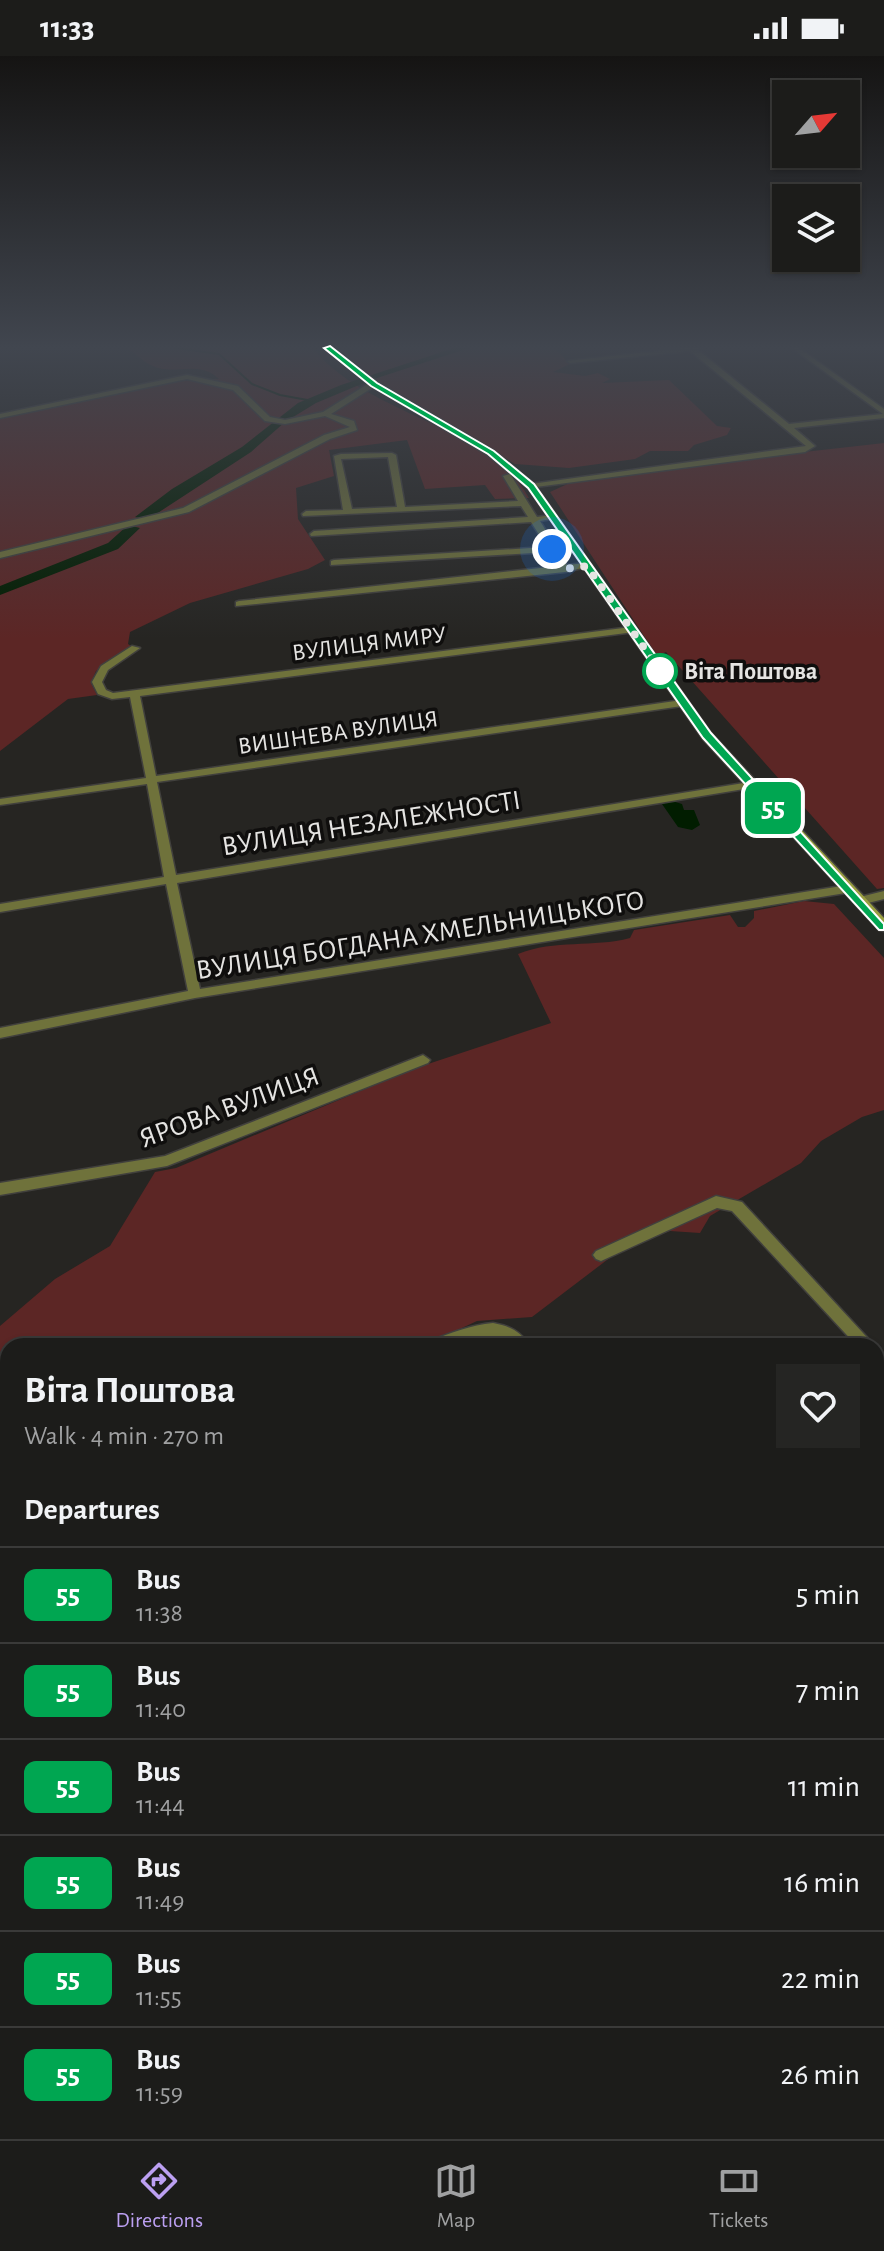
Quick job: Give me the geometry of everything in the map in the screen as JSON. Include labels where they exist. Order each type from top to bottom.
[{"type":"street","points":[[0,555],[186,510],[311,445]]},
{"type":"street","points":[[478,445],[531,486],[682,703],[750,785],[884,927]]},
{"type":"street","points":[[531,486],[810,445]]},
{"type":"street","points":[[348,512],[337,458],[341,456],[392,455],[401,509]]},
{"type":"street","points":[[507,476],[565,569]]},
{"type":"street","points":[[306,514],[523,503]]},
{"type":"street","points":[[314,534],[553,518]]},
{"type":"street","points":[[334,563],[552,549]]},
{"type":"street","points":[[239,604],[587,566]]},
{"type":"street","name":"ВУЛИЦЯ МИРУ","points":[[135,648],[104,668],[97,682],[102,692],[112,696],[631,630]]},
{"type":"street","points":[[134,693],[153,779],[168,879],[195,994]]},
{"type":"street","name":"ВИШНЕВА ВУЛИЦЯ","points":[[0,802],[682,703]]},
{"type":"street","name":"ВУЛИЦЯ НЕЗАЛЕЖНОСТІ","points":[[0,908],[750,785]]},
{"type":"street","name":"ВУЛИЦЯ БОГДАНА ХМЕЛЬНИЦЬКОГО","points":[[0,1033],[195,994],[848,889]]},
{"type":"street","points":[[860,901],[884,895]]},
{"type":"street","name":"ЯРОВА ВУЛИЦЯ","points":[[0,1189],[167,1161],[423,1060]]},
{"type":"street","points":[[601,1255],[716,1202],[737,1206],[860,1338]]},
{"type":"street","points":[[456,1338],[477,1330],[500,1330],[517,1338]]},
{"type":"shaded area","points":[[0,445],[366,445],[329,450],[334,476],[296,488],[298,519],[325,560],[308,569],[190,603],[130,632],[128,644],[131,646],[96,671],[91,683],[97,695],[68,699],[0,751]]},
{"type":"shaded area","points":[[409,445],[473,445],[511,474],[529,498],[495,499],[485,485],[425,489]]},
{"type":"shaded area","points":[[483,445],[694,445],[688,451],[650,451],[635,459],[569,468],[515,464]]},
{"type":"shaded area","points":[[884,445],[884,888],[877,889],[666,652],[657,656],[550,492],[574,481],[644,470]]},
{"type":"shaded area","points":[[672,801],[682,804],[684,810],[694,810],[700,825],[692,830],[678,827],[662,804]]},
{"type":"shaded area","points":[[804,901],[834,904],[884,958],[884,1110],[862,1117],[821,1141],[801,1163],[710,1216],[700,1233],[670,1231],[628,1244],[532,1317],[477,1321],[440,1338],[0,1338],[0,1326],[55,1279],[110,1246],[155,1172],[176,1168],[413,1069],[551,1023],[518,954],[546,947],[616,941],[630,938],[634,930],[730,915],[738,927],[745,927],[754,918],[754,911]]},
{"type":"waterway","points":[[142,517],[176,492],[253,445]]},
{"type":"waterway","points":[[82,557],[113,546],[133,528]]},
{"type":"waterway","points":[[0,591],[75,560]]},
{"type":"bus line","name":"55","points":[[479,445],[531,486],[707,736],[884,927]]},
{"type":"place","name":"Віта Поштова","points":[[660,671]]},
{"type":"route","points":[[552,549],[565,569],[587,566],[665,678],[660,671]]}]
